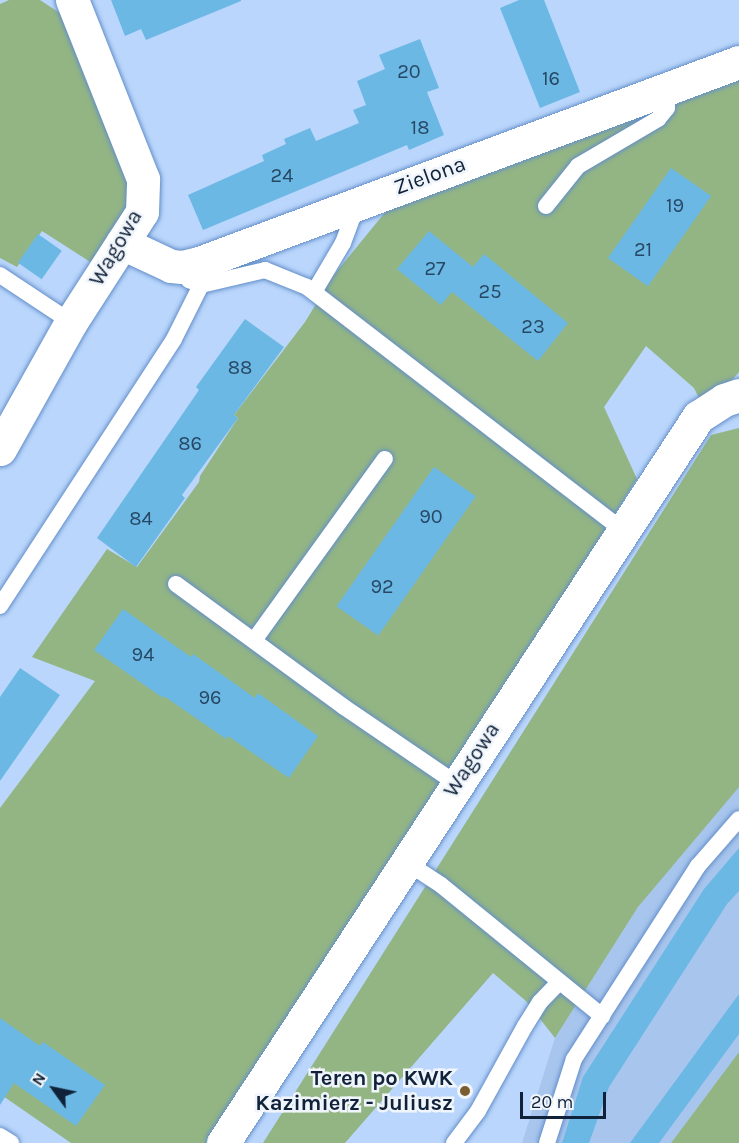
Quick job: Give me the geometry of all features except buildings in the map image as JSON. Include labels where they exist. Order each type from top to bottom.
[{"type":"street","name":"Wagowa","points":[[0,449],[71,322],[142,212],[143,179],[72,0]]},
{"type":"street","name":"Zielona","points":[[185,273],[358,202],[739,62]]},
{"type":"street","points":[[122,243],[185,273]]},
{"type":"street","name":"Wagowa","points":[[223,1143],[698,417],[724,400],[739,395]]},
{"type":"lane","points":[[546,206],[578,166],[658,119],[667,108],[667,89]]},
{"type":"lane","points":[[314,292],[343,243],[358,202]]},
{"type":"lane","points":[[0,606],[168,348],[185,273],[265,270],[314,292],[623,530]]},
{"type":"lane","points":[[0,275],[71,322]]},
{"type":"lane","points":[[255,639],[385,459]]},
{"type":"lane","points":[[176,584],[255,639],[344,707],[457,784]]},
{"type":"lane","points":[[547,1143],[574,1059],[698,866],[739,819]]},
{"type":"lane","points":[[406,862],[441,885],[602,1016]]},
{"type":"lane","points":[[454,1143],[478,1111],[540,1002],[559,982]]},
{"type":"lane","points":[[0,1136],[11,1143]]},
{"type":"shaded area","points":[[739,783],[739,1052],[671,1143],[522,1143],[555,1038],[638,907]]},
{"type":"green space","points":[[9,0],[40,0],[72,21],[136,203],[95,265],[42,231],[17,267],[0,258],[0,4]]},
{"type":"green space","points":[[739,76],[739,372],[733,379],[699,398],[694,388],[646,346],[604,407],[637,479],[527,654],[206,1143],[71,1143],[0,1094],[0,808],[95,681],[32,657],[107,549],[137,567],[199,482],[200,476],[238,418],[234,415],[305,322],[333,276],[396,199]]},
{"type":"green space","points":[[739,428],[739,787],[638,907],[555,1038],[526,1001],[493,973],[345,1143],[263,1143],[711,435]]},
{"type":"green space","points":[[739,1052],[739,1143],[671,1143]]},
{"type":"place","name":"Teren po KWK Kazimierz - Juliusz","points":[[465,1091]]}]
